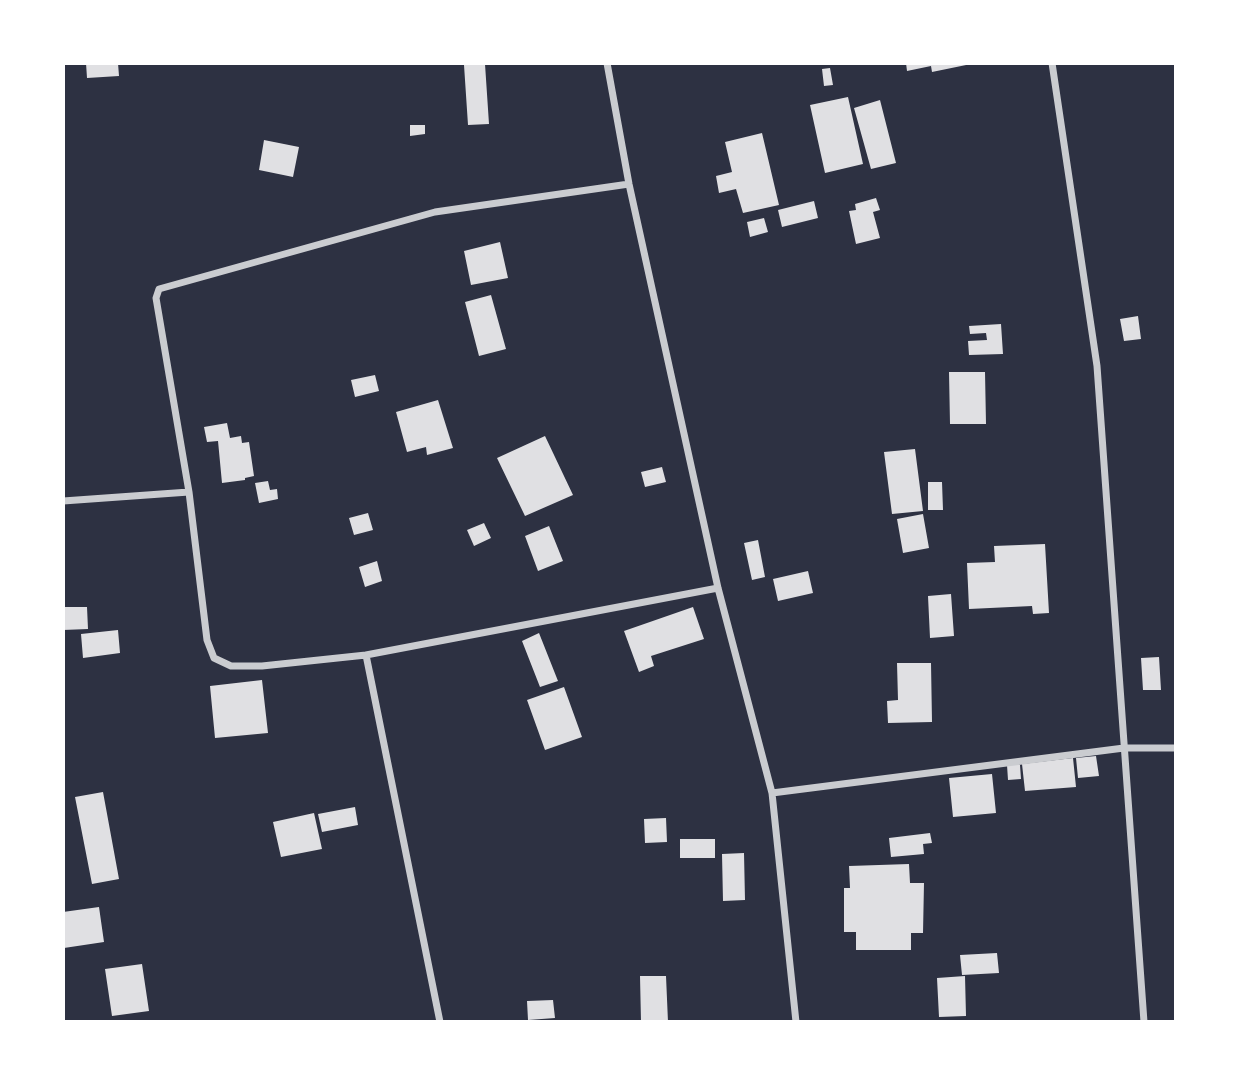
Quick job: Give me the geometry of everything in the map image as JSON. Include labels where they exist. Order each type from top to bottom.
[{"type":"street","points":[[607,63],[629,184],[718,588],[772,793],[796,1022]]},
{"type":"street","points":[[1052,63],[1097,366],[1144,1022]]},
{"type":"street","points":[[629,184],[435,212],[159,289],[156,298],[189,492],[207,640],[214,658],[231,666],[262,666],[366,655],[718,588]]},
{"type":"street","points":[[63,501],[189,492]]},
{"type":"street","points":[[366,655],[440,1022]]},
{"type":"street","points":[[772,793],[1124,748],[1176,748]]},
{"type":"building","points":[[86,63],[118,63],[119,76],[87,78]]},
{"type":"building","points":[[906,63],[971,64],[932,72],[931,66],[907,71]]},
{"type":"building","points":[[485,64],[489,124],[468,125],[464,65]]},
{"type":"building","points":[[830,68],[833,85],[824,86],[822,69]]},
{"type":"building","points":[[848,97],[863,164],[825,173],[810,105]]},
{"type":"building","points":[[880,100],[896,163],[871,169],[854,108]]},
{"type":"building","points":[[410,125],[425,125],[425,134],[410,136]]},
{"type":"building","points":[[762,133],[779,205],[743,213],[736,189],[719,193],[716,176],[732,172],[725,142]]},
{"type":"building","points":[[264,140],[299,147],[293,177],[259,170]]},
{"type":"building","points":[[876,198],[880,210],[873,212],[880,238],[856,244],[849,211],[856,210],[855,204]]},
{"type":"building","points":[[814,201],[818,218],[782,227],[778,210]]},
{"type":"building","points":[[764,218],[768,232],[750,237],[747,222]]},
{"type":"building","points":[[500,242],[508,278],[471,285],[464,251]]},
{"type":"building","points":[[491,295],[506,349],[479,356],[465,302]]},
{"type":"building","points":[[1138,316],[1141,339],[1124,341],[1120,319]]},
{"type":"building","points":[[1001,324],[1003,354],[969,355],[968,341],[987,340],[986,333],[970,334],[969,326]]},
{"type":"building","points":[[949,372],[985,372],[986,424],[950,424]]},
{"type":"building","points":[[375,375],[379,391],[355,397],[351,380]]},
{"type":"building","points":[[438,400],[453,448],[427,455],[426,447],[407,452],[396,412]]},
{"type":"building","points":[[227,423],[230,438],[241,436],[242,443],[249,442],[254,476],[222,483],[218,441],[207,442],[204,427]]},
{"type":"building","points":[[545,436],[573,495],[525,516],[497,458]]},
{"type":"building","points":[[915,449],[923,511],[892,514],[884,452]]},
{"type":"building","points":[[662,467],[666,482],[645,487],[641,472]]},
{"type":"building","points":[[268,481],[270,490],[277,489],[278,499],[259,503],[255,483]]},
{"type":"building","points":[[928,482],[942,482],[943,510],[928,510]]},
{"type":"building","points":[[368,513],[373,530],[354,535],[349,518]]},
{"type":"building","points":[[923,514],[929,548],[903,553],[897,519]]},
{"type":"building","points":[[484,523],[491,538],[474,546],[467,530]]},
{"type":"building","points":[[549,526],[563,561],[538,571],[525,536]]},
{"type":"building","points":[[758,540],[765,577],[752,580],[744,543]]},
{"type":"building","points":[[1045,544],[1049,613],[1033,614],[1032,606],[969,609],[967,563],[995,562],[994,546]]},
{"type":"building","points":[[377,561],[382,581],[365,587],[359,567]]},
{"type":"building","points":[[808,571],[813,593],[778,601],[773,579]]},
{"type":"building","points":[[951,594],[954,636],[930,638],[928,596]]},
{"type":"building","points":[[63,607],[87,607],[88,629],[63,630]]},
{"type":"building","points":[[693,607],[704,639],[651,656],[654,666],[639,672],[624,631]]},
{"type":"building","points":[[118,630],[120,653],[83,658],[81,634]]},
{"type":"building","points":[[539,633],[558,681],[540,687],[522,641]]},
{"type":"building","points":[[1159,657],[1161,690],[1143,690],[1141,658]]},
{"type":"building","points":[[897,663],[931,663],[932,722],[888,723],[887,701],[898,700]]},
{"type":"building","points":[[262,680],[268,733],[215,738],[210,686]]},
{"type":"building","points":[[564,687],[582,737],[545,750],[527,700]]},
{"type":"building","points":[[1096,756],[1099,776],[1078,778],[1076,758]]},
{"type":"building","points":[[1073,758],[1076,787],[1025,791],[1022,764]]},
{"type":"building","points":[[1007,765],[1020,765],[1021,779],[1008,780]]},
{"type":"building","points":[[992,774],[996,813],[953,817],[949,778]]},
{"type":"building","points":[[103,792],[119,879],[92,884],[75,797]]},
{"type":"building","points":[[355,807],[358,825],[322,832],[318,814]]},
{"type":"building","points":[[314,813],[322,849],[281,857],[273,822]]},
{"type":"building","points":[[666,818],[667,842],[645,843],[644,819]]},
{"type":"building","points":[[930,833],[932,843],[923,844],[924,854],[891,857],[889,838]]},
{"type":"building","points":[[680,839],[715,839],[715,858],[680,858]]},
{"type":"building","points":[[744,853],[745,900],[723,901],[722,854]]},
{"type":"building","points":[[909,864],[910,883],[924,883],[923,933],[911,933],[911,950],[856,950],[856,932],[844,932],[844,888],[850,888],[849,866]]},
{"type":"building","points":[[99,907],[104,942],[64,948],[63,912]]},
{"type":"building","points":[[997,953],[999,973],[962,975],[960,955]]},
{"type":"building","points":[[142,964],[149,1011],[112,1016],[105,969]]},
{"type":"building","points":[[640,976],[666,976],[668,1022],[641,1022]]},
{"type":"building","points":[[965,976],[966,1016],[939,1017],[937,978]]},
{"type":"building","points":[[553,1000],[555,1018],[528,1020],[527,1001]]}]
